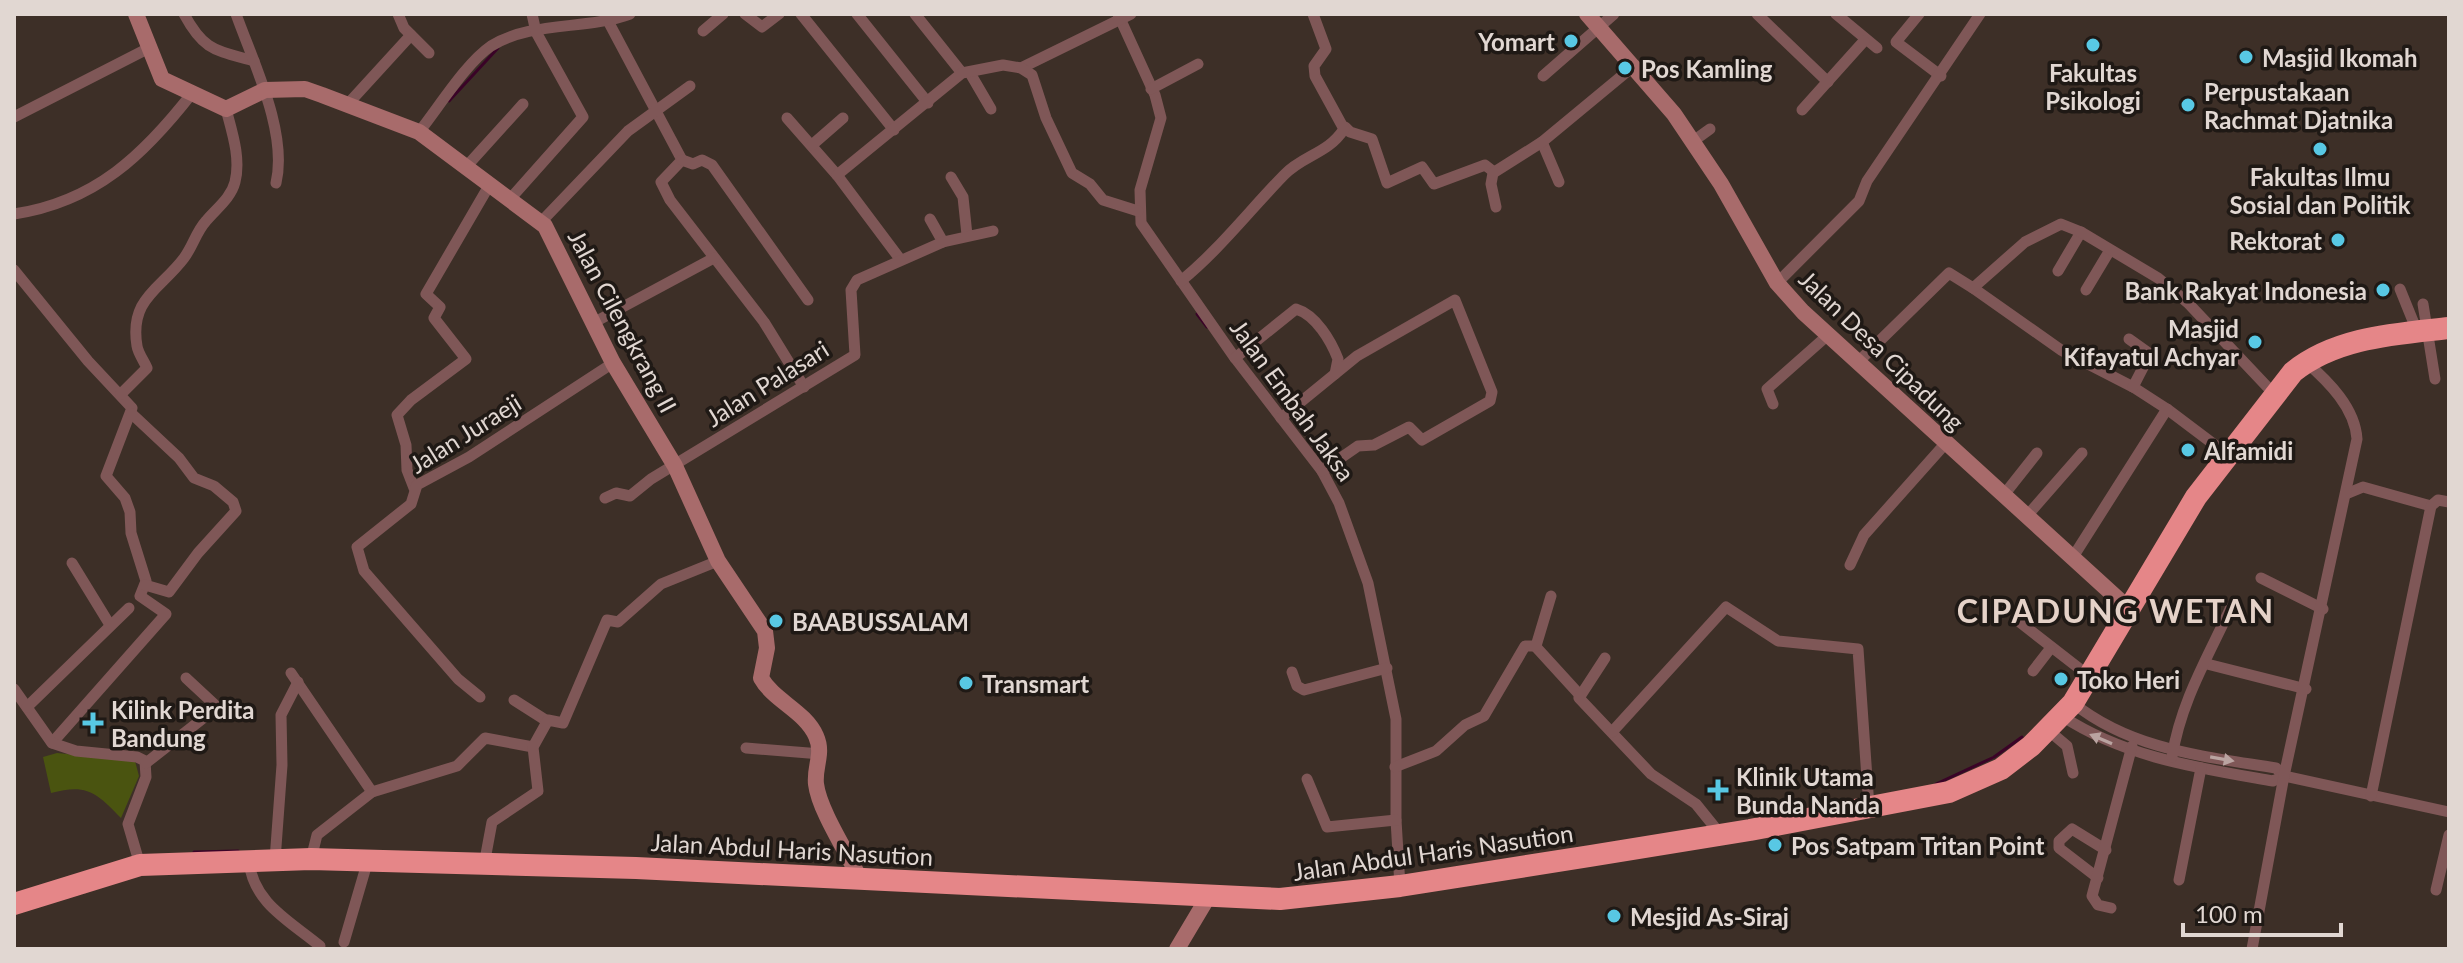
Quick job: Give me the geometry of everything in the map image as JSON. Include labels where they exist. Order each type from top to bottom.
[{"type":"highway","name":"Jalan Abdul Haris Nasution","points":[[14,904],[140,865],[311,859],[636,868],[1280,899],[1400,886],[1721,835],[1949,792],[1983,779],[2061,716],[2089,676],[2196,497],[2274,394],[2314,356],[2335,346],[2432,330]]},
{"type":"street","points":[[121,394],[147,368],[137,347],[140,307],[145,297],[182,261],[198,230],[226,200],[237,170],[226,109],[162,79],[136,14]]},
{"type":"street","points":[[184,14],[200,42],[254,61]]},
{"type":"street","points":[[236,14],[265,90],[279,165],[276,183]]},
{"type":"street","points":[[398,14],[404,28],[429,53]]},
{"type":"street","points":[[510,199],[583,117],[536,32],[532,14]]},
{"type":"street","points":[[419,132],[488,49],[584,19],[608,21],[630,14]]},
{"type":"street","points":[[703,31],[723,14]]},
{"type":"street","points":[[745,14],[762,27],[779,14]]},
{"type":"street","points":[[801,14],[894,130]]},
{"type":"street","points":[[857,14],[928,103]]},
{"type":"street","points":[[915,14],[966,73],[991,109]]},
{"type":"street","points":[[1313,14],[1326,52],[1314,66],[1315,76],[1345,127],[1372,139],[1387,183],[1422,167],[1429,182],[1434,184],[1485,165],[1494,172]]},
{"type":"street","name":"Jalan Desa Cipadung","points":[[1587,14],[1635,65],[1692,142],[1780,281],[1828,335],[2129,609]]},
{"type":"street","points":[[1543,76],[1614,14]]},
{"type":"street","points":[[1757,14],[1828,82]]},
{"type":"street","points":[[1836,14],[1864,41],[1877,48]]},
{"type":"street","points":[[1919,14],[1896,42],[1941,76]]},
{"type":"street","points":[[1780,281],[1859,201],[1867,181],[1941,76],[1962,37],[1980,14]]},
{"type":"street","points":[[837,175],[966,73],[1003,65],[1021,68],[1036,82],[1046,118],[1072,173],[1090,184],[1103,200],[1138,211],[1140,190],[1161,118],[1123,16],[1021,68]]},
{"type":"street","points":[[608,21],[682,160],[693,164],[702,160],[712,165],[808,300]]},
{"type":"street","points":[[347,105],[411,35]]},
{"type":"street","points":[[1802,110],[1864,41]]},
{"type":"street","points":[[14,117],[149,48]]},
{"type":"street","points":[[1151,89],[1198,64]]},
{"type":"street","points":[[1496,207],[1491,184],[1494,172],[1542,142],[1635,65]]},
{"type":"street","points":[[541,222],[628,131],[690,86]]},
{"type":"street","name":"Jalan Cilengkrang II","points":[[226,109],[265,90],[305,89],[419,132],[541,222],[553,237],[613,363],[675,466],[718,561],[765,631],[767,648],[761,678],[766,687],[801,716],[815,734],[821,754],[816,786],[860,879]]},
{"type":"street","points":[[14,214],[92,190],[134,158],[193,92]]},
{"type":"street","points":[[466,167],[523,104]]},
{"type":"street","points":[[787,118],[837,175],[900,259]]},
{"type":"street","points":[[812,145],[843,118]]},
{"type":"street","points":[[1181,281],[1225,242],[1284,174],[1307,155],[1324,151],[1345,127]]},
{"type":"street","points":[[1692,142],[1710,129]]},
{"type":"street","points":[[1542,142],[1559,182]]},
{"type":"street","points":[[682,160],[667,173],[661,184],[764,322],[804,387]]},
{"type":"street","points":[[951,177],[963,197],[967,235]]},
{"type":"street","points":[[414,488],[407,470],[403,434],[397,415],[411,400],[465,361],[434,318],[440,307],[426,294],[490,184]]},
{"type":"street","name":"Jalan Embah Jaksa","points":[[1138,211],[1141,223],[1235,358],[1322,471],[1339,503],[1361,562],[1396,719],[1396,820],[1400,886]]},
{"type":"street","points":[[930,219],[943,242]]},
{"type":"street","points":[[1973,288],[2003,260],[2047,229],[2061,224],[2081,232],[2158,278],[2188,303],[2274,394]]},
{"type":"street","name":"Jalan Palasari","points":[[605,498],[616,493],[630,496],[651,479],[856,353],[851,290],[854,283],[900,259],[943,242],[993,231]]},
{"type":"street","points":[[2058,271],[2081,232]]},
{"type":"street","points":[[2086,290],[2110,250]]},
{"type":"street","points":[[593,323],[714,258]]},
{"type":"street","points":[[14,270],[88,361],[129,403],[132,414],[179,458],[194,478],[214,486],[233,502],[236,511],[198,553],[169,592],[145,585]]},
{"type":"street","points":[[1857,363],[1951,273],[2061,350],[2133,387],[2167,409],[2228,455]]},
{"type":"street","points":[[2400,289],[2432,330]]},
{"type":"street","points":[[1281,418],[1357,356],[1455,300],[1469,329],[1491,398],[1488,404],[1421,440],[1412,427],[1408,427],[1374,445],[1358,446],[1322,471]]},
{"type":"street","points":[[2423,304],[2432,330],[2435,379]]},
{"type":"street","points":[[1235,358],[1296,309],[1307,314],[1329,340],[1338,359],[1335,374]]},
{"type":"street","points":[[1773,404],[1767,389],[1828,335]]},
{"type":"street","points":[[2129,339],[2150,354],[2133,387]]},
{"type":"street","points":[[2252,949],[2284,776],[2306,689],[2357,439],[2355,425],[2314,356]]},
{"type":"street","name":"Jalan Juraeji","points":[[480,697],[442,662],[362,567],[357,547],[411,504],[414,488],[469,457],[613,363]]},
{"type":"street","points":[[2073,557],[2167,409]]},
{"type":"street","points":[[52,743],[165,615],[163,610],[140,596],[145,585],[125,498],[106,476],[132,414]]},
{"type":"street","points":[[1850,565],[1864,535],[1945,444]]},
{"type":"street","points":[[2003,496],[2037,453]]},
{"type":"street","points":[[2026,517],[2082,453]]},
{"type":"street","points":[[2346,494],[2363,487],[2431,506]]},
{"type":"street","points":[[2371,796],[2431,506],[2438,500],[2449,502]]},
{"type":"street","points":[[514,700],[547,721],[563,723],[606,622],[618,622],[661,584],[718,561]]},
{"type":"street","points":[[72,563],[110,625]]},
{"type":"street","points":[[2261,578],[2323,609]]},
{"type":"street","points":[[1536,647],[1551,596]]},
{"type":"street","points":[[1612,732],[1726,607],[1778,641],[1858,649],[1869,807]]},
{"type":"street","points":[[2172,756],[2193,682],[2207,664],[2231,607]]},
{"type":"street","points":[[27,707],[129,608]]},
{"type":"street","points":[[2017,620],[2050,649],[2089,676]]},
{"type":"street","points":[[1395,767],[1436,751],[1465,725],[1480,721],[1525,646],[1536,647],[1655,778],[1682,793],[1708,816],[1721,835]]},
{"type":"street","points":[[2033,671],[2050,649]]},
{"type":"street","points":[[1578,693],[1605,658]]},
{"type":"street","points":[[2207,664],[2306,689]]},
{"type":"street","points":[[1292,672],[1297,686],[1304,690],[1387,668]]},
{"type":"street","points":[[275,860],[282,765],[281,715],[294,677],[372,792]]},
{"type":"street","points":[[146,763],[206,716],[214,704],[186,678]]},
{"type":"street","points":[[14,689],[52,743],[76,751],[137,757],[146,763]]},
{"type":"street","points":[[2073,773],[2061,716],[2097,722],[2132,745],[2201,768],[2273,781],[2284,776]]},
{"type":"street","points":[[484,865],[492,822],[538,791],[533,747],[547,721]]},
{"type":"street","points":[[311,859],[317,835],[372,792],[457,766],[485,738],[533,747]]},
{"type":"street","points":[[2111,908],[2094,902],[2132,745]]},
{"type":"street","points":[[746,748],[821,754]]},
{"type":"street","points":[[2172,756],[2276,768],[2284,776],[2449,812]]},
{"type":"street","points":[[140,865],[128,824],[146,777],[146,763]]},
{"type":"street","points":[[2179,880],[2201,768]]},
{"type":"street","points":[[1307,779],[1327,827],[1396,820]]},
{"type":"street","points":[[2098,878],[2059,848],[2059,841],[2072,829],[2106,850]]},
{"type":"street","points":[[2436,890],[2449,835]]},
{"type":"street","points":[[249,860],[251,879],[258,893],[320,946]]},
{"type":"street","points":[[344,942],[369,860]]},
{"type":"street","points":[[1177,949],[1208,897]]},
{"type":"green space","points":[[57,753],[135,761],[139,776],[121,818],[90,792],[74,789],[51,793],[43,757]]},
{"type":"waterway","points":[[449,101],[498,48]]},
{"type":"waterway","points":[[1197,314],[1207,327]]},
{"type":"waterway","points":[[1994,757],[2022,737]]},
{"type":"waterway","points":[[1936,784],[1992,758]]},
{"type":"waterway","points":[[194,852],[238,851]]},
{"type":"place","name":"Yomart","points":[[1571,41]]},
{"type":"place","name":"Fakultas Psikologi","points":[[2093,45]]},
{"type":"place","name":"Masjid Ikomah","points":[[2246,57]]},
{"type":"place","name":"Pos Kamling","points":[[1625,68]]},
{"type":"place","name":"Perpustakaan Rachmat Djatnika","points":[[2188,105]]},
{"type":"place","name":"Fakultas Ilmu Sosial dan Politik","points":[[2320,149]]},
{"type":"place","name":"Rektorat","points":[[2338,240]]},
{"type":"place","name":"Bank Rakyat Indonesia","points":[[2383,290]]},
{"type":"place","name":"Masjid Kifayatul Achyar","points":[[2255,342]]},
{"type":"place","name":"Alfamidi","points":[[2188,450]]},
{"type":"place","name":"BAABUSSALAM","points":[[776,621]]},
{"type":"place","name":"Toko Heri","points":[[2061,679]]},
{"type":"place","name":"Transmart","points":[[966,683]]},
{"type":"place","name":"Kilink Perdita Bandung","points":[[93,723]]},
{"type":"place","name":"Klinik Utama Bunda Nanda","points":[[1718,790]]},
{"type":"place","name":"Pos Satpam Tritan Point","points":[[1775,845]]},
{"type":"place","name":"Mesjid As-Siraj","points":[[1614,916]]},
{"type":"district","name":"CIPADUNG WETAN","points":[[2116,610]]}]
